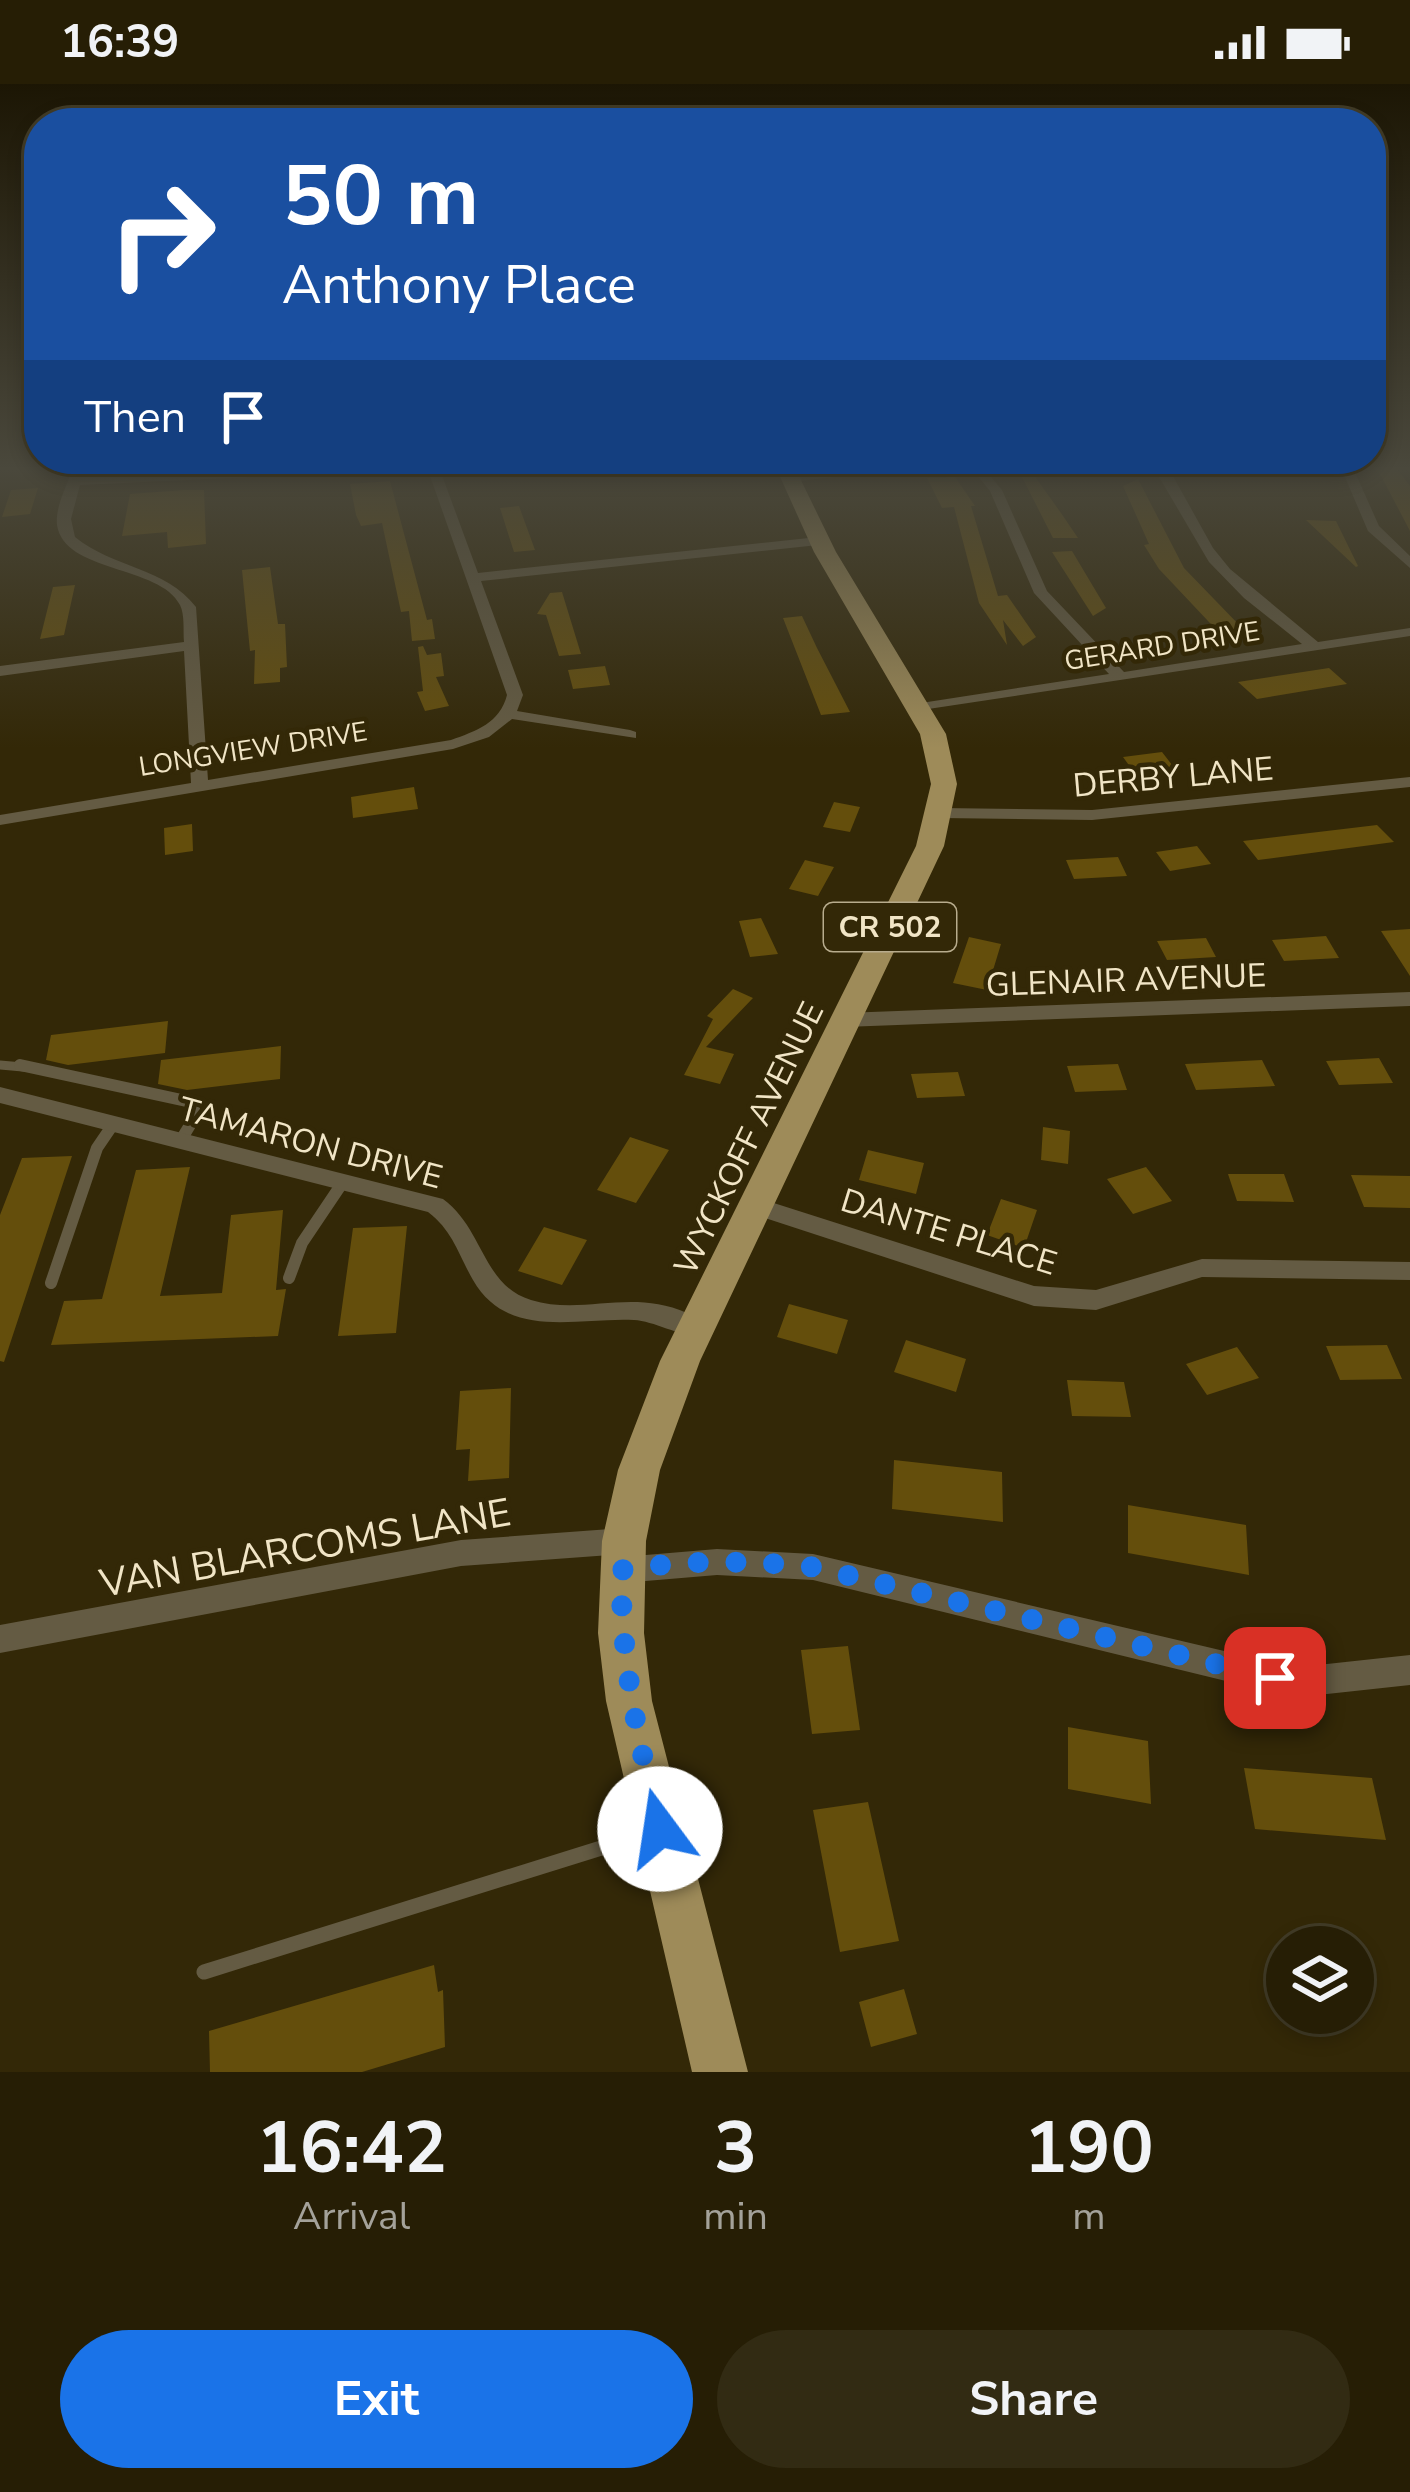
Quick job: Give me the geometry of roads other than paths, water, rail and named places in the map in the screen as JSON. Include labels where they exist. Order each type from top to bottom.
[{"type":"main road","name":"WYCKOFF AVENUE","points":[[622,1556],[639,1470],[671,1386],[930,846],[941,813],[941,758],[921,708],[831,563]]},
{"type":"main road","name":"CR 502","points":[[622,1556],[621,1634],[629,1701],[720,2072]]},
{"type":"street","points":[[113,563],[173,586],[189,607],[200,785]]},
{"type":"street","points":[[468,563],[513,687],[514,705],[508,715],[630,735]]},
{"type":"street","points":[[473,578],[615,563]]},
{"type":"street","points":[[1028,563],[1041,593],[1120,677]]},
{"type":"street","points":[[1218,563],[1256,601],[1315,646]]},
{"type":"street","name":"GERARD DRIVE","points":[[921,708],[1410,632]]},
{"type":"street","points":[[0,671],[191,646]]},
{"type":"street","name":"LONGVIEW DRIVE","points":[[0,820],[453,744],[488,731],[508,715]]},
{"type":"street","name":"DERBY LANE","points":[[941,813],[1093,814],[1410,782]]},
{"type":"street","name":"GLENAIR AVENUE","points":[[844,1020],[1410,999]]},
{"type":"street","name":"TAMARON DRIVE","points":[[0,1095],[344,1182],[450,1214],[462,1227],[483,1281],[519,1307],[569,1315],[621,1306],[649,1309],[696,1328]]},
{"type":"street","name":"DANTE PLACE","points":[[755,1206],[1034,1296],[1067,1300],[1111,1296],[1202,1268],[1410,1271]]},
{"type":"street","name":"VAN BLARCOMS LANE","points":[[0,1639],[461,1553],[622,1556],[813,1567],[1275,1678],[1328,1679],[1410,1670]]},
{"type":"lane","points":[[0,1065],[16,1064],[191,1102],[196,1114],[181,1141]]},
{"type":"lane","points":[[51,1283],[97,1148],[114,1123]]},
{"type":"lane","points":[[289,1278],[302,1243],[344,1182]]},
{"type":"lane","points":[[204,1972],[660,1829]]}]
